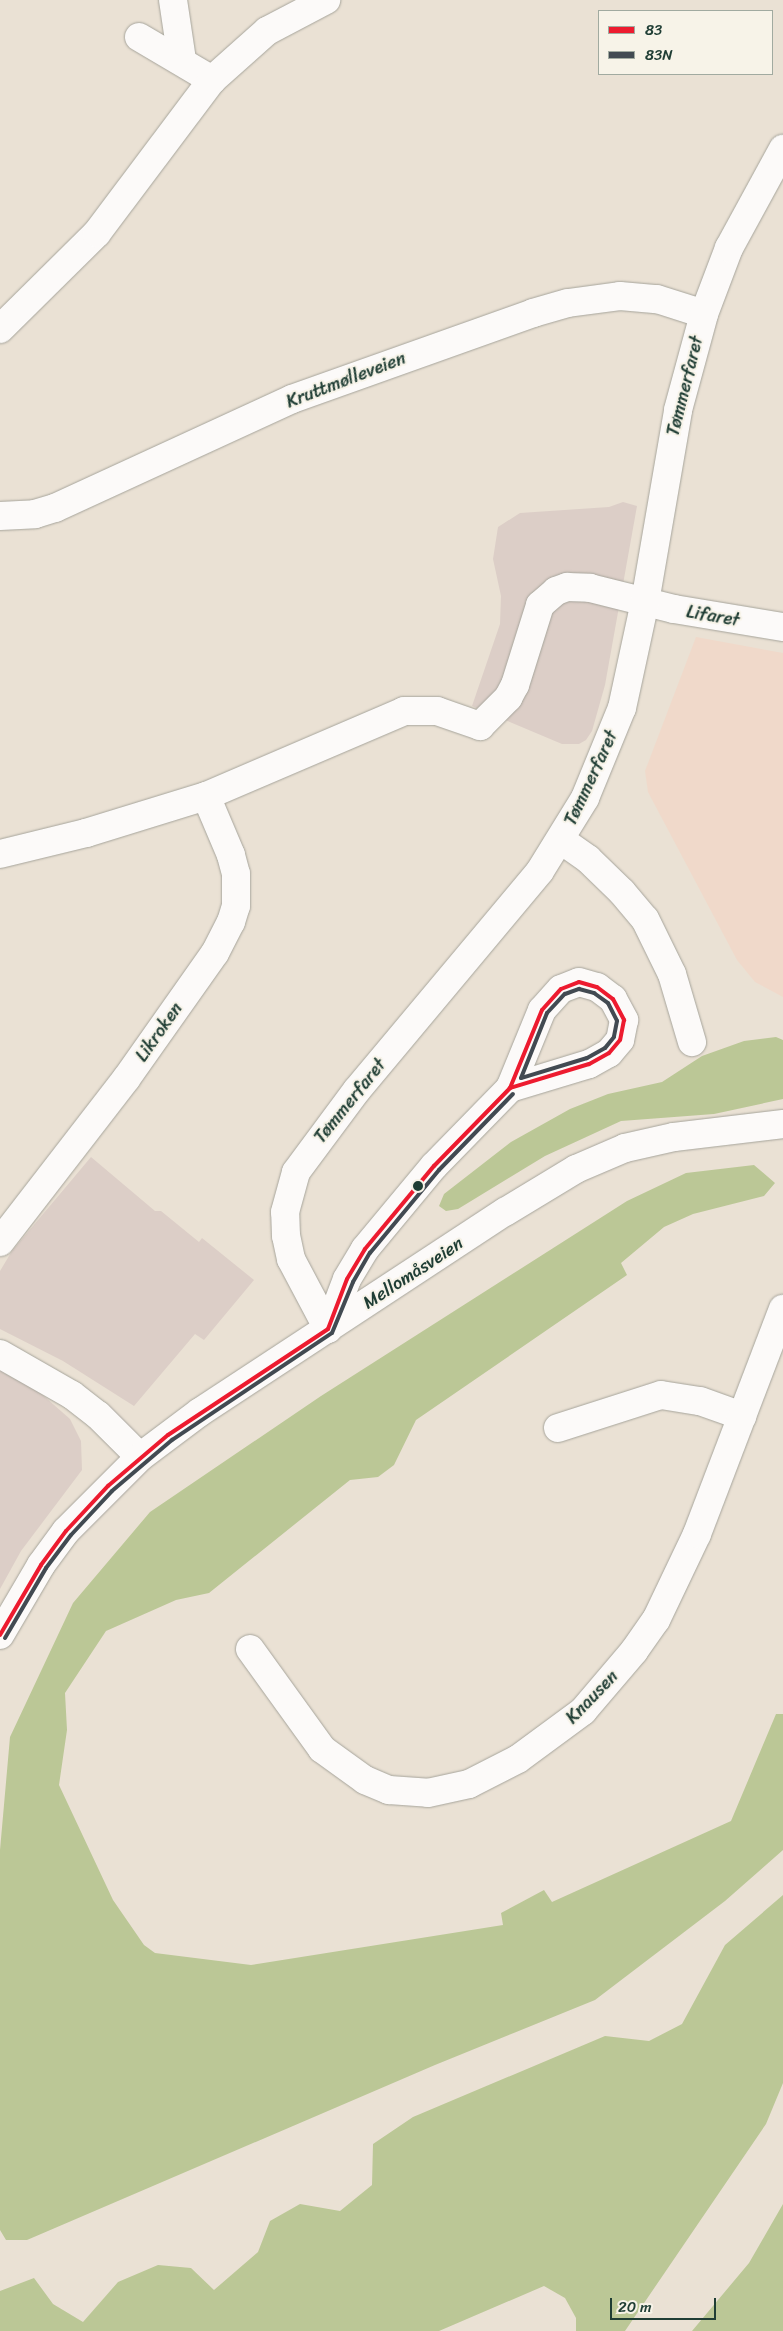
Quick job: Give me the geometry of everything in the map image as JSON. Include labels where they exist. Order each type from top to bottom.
[{"type":"street","points":[[173,0],[182,60]]},
{"type":"street","points":[[0,329],[97,233],[212,80],[267,31],[326,0]]},
{"type":"street","points":[[139,37],[182,60],[212,80]]},
{"type":"street","name":"Tømmerfaret","points":[[328,1329],[291,1259],[286,1236],[284,1212],[296,1172],[357,1090],[474,953],[561,840],[582,804],[610,743],[622,708],[644,602],[674,428],[704,314],[728,248],[783,149]]},
{"type":"street","name":"Kruttmølleveien","points":[[0,516],[35,514],[55,508],[292,399],[533,312],[568,302],[620,296],[657,299],[704,314]]},
{"type":"street","name":"Lifaret","points":[[206,796],[404,711],[438,711],[480,726],[508,698],[515,685],[534,617],[548,597],[556,591],[577,586],[644,602],[783,627]]},
{"type":"street","points":[[0,854],[105,828],[206,796]]},
{"type":"street","name":"Likroken","points":[[0,1242],[126,1079],[224,939],[236,906],[236,874],[232,855],[206,796]]},
{"type":"street","points":[[561,840],[622,892],[645,919],[672,974],[692,1042]]},
{"type":"street","points":[[328,1329],[346,1280],[370,1242],[434,1166],[510,1088]]},
{"type":"street","name":"Mellomåsveien","points":[[0,1635],[41,1565],[66,1531],[140,1457],[200,1412],[505,1212],[601,1157],[674,1137],[783,1124]]},
{"type":"street","name":"Knausen","points":[[250,1649],[322,1750],[365,1780],[389,1790],[428,1793],[469,1784],[490,1774],[553,1736],[583,1711],[634,1651],[656,1620],[677,1579],[783,1309]]},
{"type":"street","points":[[0,1354],[78,1400],[140,1457]]},
{"type":"street","points":[[558,1428],[660,1395],[700,1401],[742,1416]]},
{"type":"shaded area","points":[[623,502],[637,506],[605,685],[592,731],[586,740],[579,744],[562,744],[472,706],[500,624],[501,596],[493,559],[498,527],[520,513],[609,507]]},
{"type":"shaded area","points":[[696,637],[783,653],[783,997],[755,982],[737,960],[648,792],[645,771]]},
{"type":"shaded area","points":[[91,1157],[155,1211],[161,1211],[199,1242],[202,1238],[254,1280],[204,1340],[195,1334],[134,1406],[63,1361],[0,1329],[0,1271],[12,1251]]},
{"type":"shaded area","points":[[0,1371],[37,1390],[70,1419],[81,1441],[82,1470],[21,1551],[0,1589]]},
{"type":"green space","points":[[776,1037],[783,1040],[783,1099],[714,1114],[621,1121],[545,1156],[458,1209],[446,1211],[439,1206],[444,1194],[511,1142],[570,1109],[608,1094],[662,1082],[702,1056],[744,1041]]},
{"type":"green space","points":[[754,1165],[775,1183],[764,1196],[693,1214],[664,1227],[621,1263],[627,1275],[416,1420],[394,1465],[378,1477],[350,1480],[209,1593],[176,1600],[106,1631],[65,1693],[67,1730],[59,1785],[113,1900],[144,1945],[155,1953],[251,1965],[503,1925],[501,1913],[544,1890],[552,1902],[731,1821],[776,1714],[783,1714],[783,1850],[725,1901],[595,2000],[435,2065],[27,2240],[6,2240],[0,2230],[0,1850],[10,1737],[73,1603],[150,1512],[321,1396],[627,1201],[686,1173]]},
{"type":"green space","points":[[783,1895],[783,2083],[766,2124],[625,2331],[576,2331],[576,2318],[565,2298],[544,2286],[439,2331],[0,2331],[0,2291],[34,2278],[53,2304],[83,2322],[118,2282],[158,2265],[191,2268],[214,2290],[258,2252],[270,2221],[300,2204],[340,2211],[372,2185],[373,2144],[413,2117],[605,2036],[649,2041],[682,2024],[725,1945]]},
{"type":"green space","points":[[783,2204],[783,2331],[692,2331],[749,2263]]},
{"type":"transit line","name":"83","points":[[579,982],[597,987],[613,999],[624,1020],[620,1040],[609,1053],[589,1064],[510,1088],[542,1010],[561,989],[579,982]]},
{"type":"transit line","name":"83N","points":[[579,989],[594,993],[608,1003],[617,1021],[614,1037],[605,1048],[587,1058],[521,1078],[547,1013],[565,994],[579,989]]},
{"type":"transit line","name":"83","points":[[0,1635],[41,1565],[66,1531],[108,1486],[168,1435],[328,1329],[347,1279],[365,1249],[434,1166],[510,1088]]},
{"type":"transit line","name":"83N","points":[[5,1638],[46,1568],[71,1535],[112,1491],[172,1440],[332,1333],[353,1282],[370,1253],[439,1170],[513,1094]]}]
